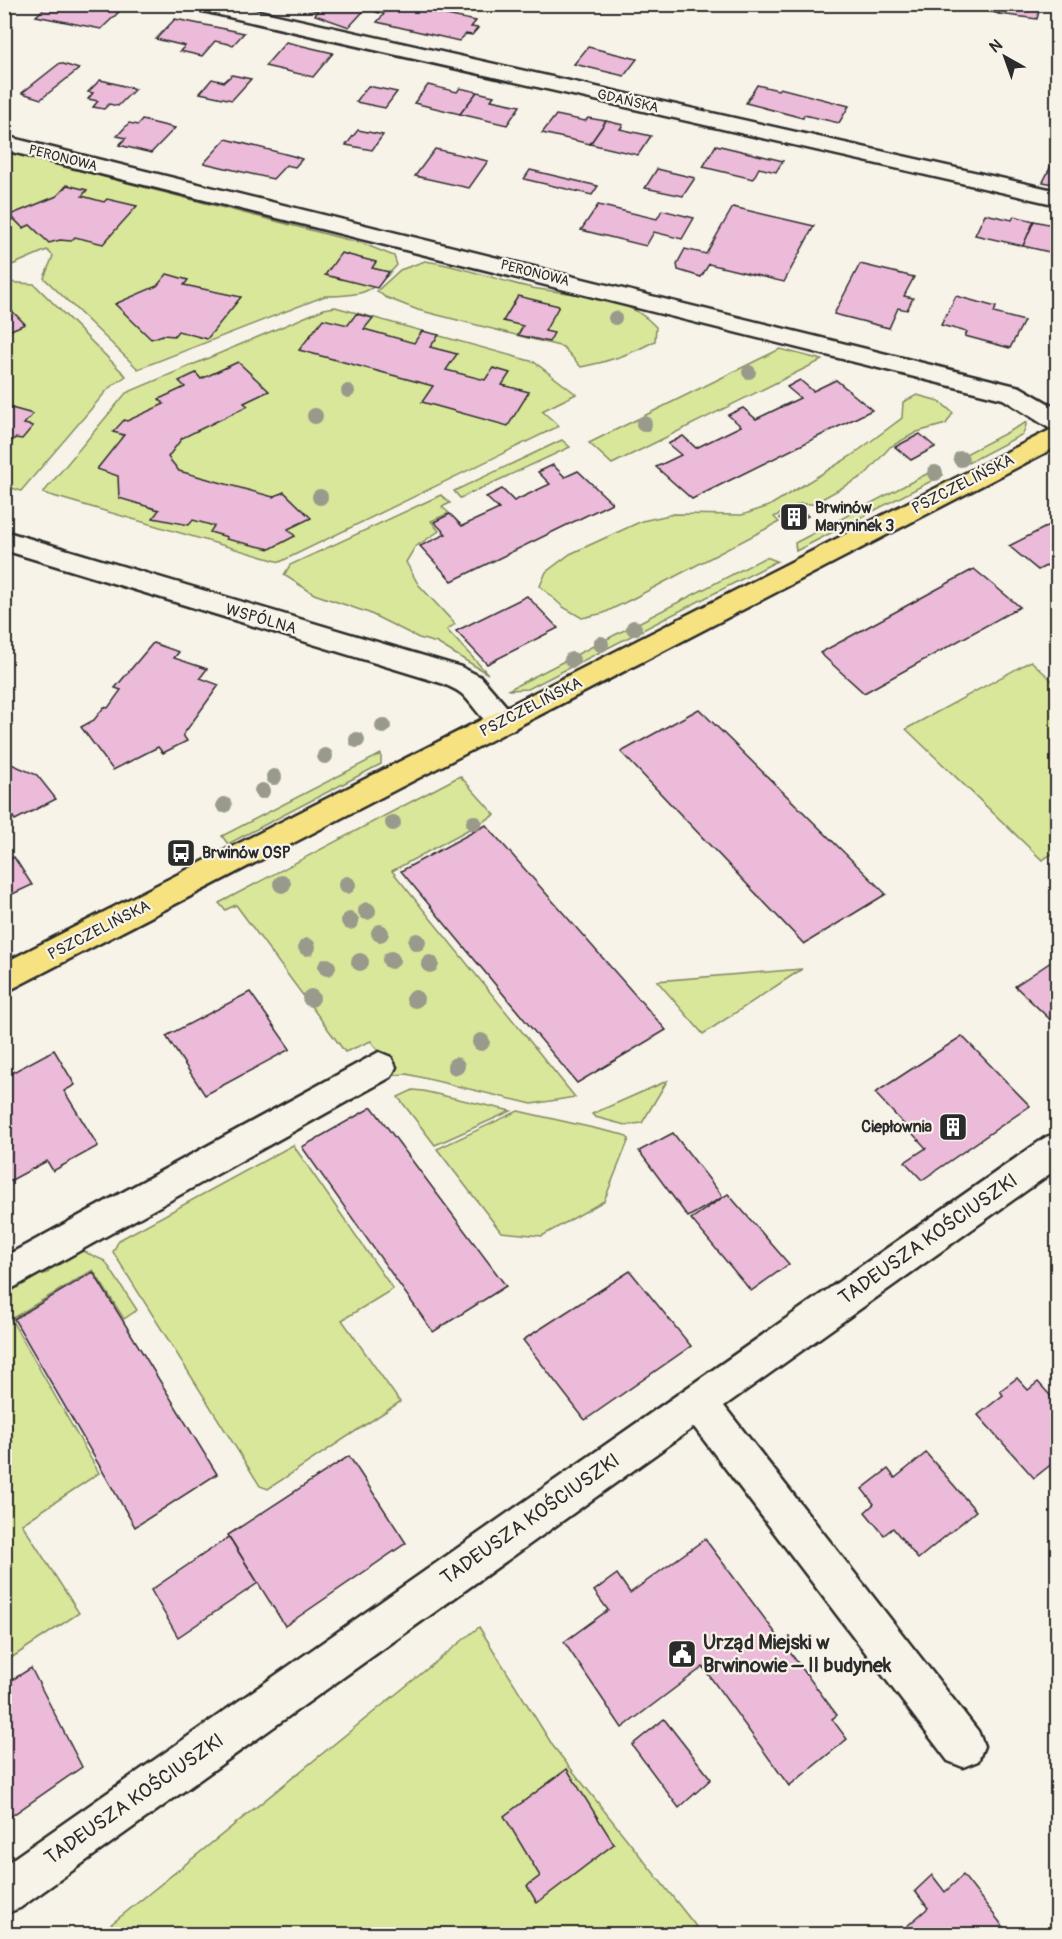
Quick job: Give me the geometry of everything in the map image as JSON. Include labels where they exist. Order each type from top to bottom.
[{"type":"main road","name":"PSZCZELIŃSKA","points":[[4,979],[1058,435]]},
{"type":"street","name":"GDAŃSKA","points":[[198,4],[1058,198]]},
{"type":"street","name":"PERONOWA","points":[[4,143],[1011,393],[1026,400],[1058,422]]},
{"type":"street","name":"WSPÓLNA","points":[[4,540],[451,675],[471,685],[504,721]]},
{"type":"street","points":[[4,1276],[379,1067]]},
{"type":"street","name":"TADEUSZA KOŚCIUSZKI","points":[[4,1892],[1058,1148]]},
{"type":"street","points":[[698,1402],[963,1746]]},
{"type":"green space","points":[[4,151],[364,244],[394,256],[397,265],[381,282],[366,291],[358,294],[325,296],[138,369],[44,278],[53,256],[47,250],[5,268]]},
{"type":"green space","points":[[425,261],[528,287],[613,301],[643,315],[656,327],[655,341],[620,357],[581,367],[563,347],[418,310],[385,297],[377,291],[400,270]]},
{"type":"green space","points":[[4,282],[34,284],[126,376],[109,388],[21,491],[5,486]]},
{"type":"green space","points":[[335,307],[534,362],[576,394],[542,411],[559,426],[280,562],[43,493],[126,393],[324,309]]},
{"type":"green space","points":[[780,349],[822,360],[612,464],[589,443]]},
{"type":"green space","points":[[917,395],[939,401],[953,413],[946,424],[917,432],[890,447],[865,475],[813,504],[799,504],[774,517],[779,522],[634,598],[604,613],[582,618],[563,607],[540,586],[546,572],[570,554],[642,521],[674,514],[742,515],[769,506],[851,456],[902,418],[903,402]]},
{"type":"green space","points":[[1027,422],[1023,434],[968,463],[956,459]]},
{"type":"green space","points":[[562,440],[570,447],[460,498],[454,491]]},
{"type":"green space","points":[[938,468],[943,475],[796,551],[795,543]]},
{"type":"green space","points":[[441,495],[450,503],[442,507],[449,513],[431,521],[439,531],[415,547],[406,562],[418,584],[455,624],[447,630],[488,674],[437,643],[419,638],[369,613],[314,594],[284,575],[290,565]]},
{"type":"green space","points":[[766,557],[777,561],[528,689],[508,690]]},
{"type":"green space","points":[[1031,661],[1057,685],[1057,851],[1042,860],[906,729]]},
{"type":"green space","points":[[381,754],[381,764],[228,844],[222,836]]},
{"type":"green space","points":[[460,776],[495,815],[392,871],[575,1097],[532,1104],[407,1074],[394,1075],[371,1041],[345,1052],[236,905],[225,910],[219,903]]},
{"type":"green space","points":[[802,969],[703,1034],[657,981]]},
{"type":"green space","points":[[667,1081],[642,1123],[625,1125],[595,1117],[592,1114]]},
{"type":"green space","points":[[413,1090],[511,1111],[435,1145],[398,1097]]},
{"type":"green space","points":[[518,1111],[624,1135],[629,1139],[604,1201],[542,1236],[501,1232],[437,1149]]},
{"type":"green space","points":[[293,1145],[393,1289],[342,1320],[400,1402],[268,1489],[260,1486],[113,1252],[119,1240]]},
{"type":"green space","points":[[76,1248],[105,1261],[137,1310],[124,1319],[93,1270],[11,1319],[99,1473],[22,1524],[79,1613],[5,1662],[5,1290],[36,1271],[42,1275],[49,1272],[48,1265]]},
{"type":"green space","points":[[479,1627],[553,1746],[702,1934],[99,1934]]},
{"type":"building","points":[[49,4],[86,4],[119,12],[101,29],[36,16]]},
{"type":"building","points":[[290,4],[370,4],[349,27],[315,15],[318,11]]},
{"type":"building","points":[[392,4],[476,21],[471,27],[478,28],[472,35],[466,34],[459,41],[377,22],[384,14],[376,12],[381,6],[389,8]]},
{"type":"building","points":[[968,4],[1003,4],[999,14]]},
{"type":"building","points":[[1003,4],[1041,4],[1037,19],[999,14]]},
{"type":"building","points":[[175,19],[244,33],[233,45],[215,41],[202,56],[180,51],[185,46],[156,39]]},
{"type":"building","points":[[286,42],[333,53],[313,77],[265,66]]},
{"type":"building","points":[[588,47],[637,59],[624,76],[574,64]]},
{"type":"building","points":[[60,63],[79,69],[41,99],[22,93]]},
{"type":"building","points":[[232,75],[251,79],[232,100],[200,93],[212,79],[224,82]]},
{"type":"building","points":[[100,80],[135,89],[118,106],[109,104],[104,109],[93,107],[98,101],[88,99],[93,93],[88,92]]},
{"type":"building","points":[[428,85],[457,92],[460,88],[477,92],[460,114],[414,103]]},
{"type":"building","points":[[757,85],[778,90],[780,88],[849,106],[839,123],[804,115],[803,118],[746,103]]},
{"type":"building","points":[[368,86],[397,92],[385,108],[356,102]]},
{"type":"building","points":[[477,92],[494,96],[491,100],[520,106],[507,125],[460,114]]},
{"type":"building","points":[[556,115],[585,121],[588,118],[606,121],[590,144],[542,133]]},
{"type":"building","points":[[142,120],[175,128],[151,153],[119,145],[126,138],[117,136],[129,123],[138,125]]},
{"type":"building","points":[[606,121],[623,125],[620,129],[651,136],[638,155],[590,144]]},
{"type":"building","points":[[358,130],[383,135],[372,150],[346,145]]},
{"type":"building","points":[[226,139],[302,159],[295,167],[286,165],[273,179],[204,163]]},
{"type":"building","points":[[716,145],[783,161],[776,172],[759,168],[753,179],[703,167]]},
{"type":"building","points":[[435,149],[488,161],[469,188],[415,176]]},
{"type":"building","points":[[1058,156],[1058,185],[1043,182]]},
{"type":"building","points":[[657,169],[695,178],[683,196],[645,188]]},
{"type":"building","points":[[530,170],[598,186],[592,195],[524,179]]},
{"type":"building","points":[[67,185],[87,190],[82,196],[104,202],[107,199],[137,206],[103,244],[75,237],[71,241],[60,240],[49,243],[30,225],[23,228],[10,215],[57,196]]},
{"type":"building","points":[[598,205],[657,219],[662,210],[694,218],[682,239],[654,232],[646,246],[581,230]]},
{"type":"building","points":[[733,207],[814,226],[784,282],[709,264],[701,277],[678,270],[677,264],[685,249],[706,254]]},
{"type":"building","points":[[985,214],[1012,220],[1014,216],[1034,221],[1023,246],[975,235]]},
{"type":"building","points":[[1034,221],[1053,225],[1052,230],[1058,231],[1058,254],[1023,246]]},
{"type":"building","points":[[341,253],[376,262],[372,268],[389,272],[377,288],[325,275]]},
{"type":"building","points":[[860,264],[914,277],[904,296],[913,298],[907,310],[898,308],[889,328],[834,314]]},
{"type":"building","points":[[167,274],[188,280],[184,285],[241,297],[207,339],[178,331],[174,336],[163,335],[151,339],[115,304],[157,286]]},
{"type":"building","points":[[518,296],[559,306],[545,331],[554,333],[549,342],[518,335],[523,326],[503,321]]},
{"type":"building","points":[[956,296],[996,307],[994,313],[1024,321],[1010,348],[965,336],[967,332],[941,325]]},
{"type":"building","points":[[4,308],[10,314],[13,312],[25,324],[4,333]]},
{"type":"building","points":[[356,314],[373,318],[364,329],[414,343],[422,331],[439,335],[430,347],[457,354],[446,370],[485,380],[493,368],[510,373],[502,385],[529,392],[508,426],[422,402],[433,386],[299,350],[323,319],[348,325]]},
{"type":"building","points":[[238,362],[269,391],[244,403],[248,406],[182,438],[168,457],[179,471],[273,497],[284,492],[311,518],[288,529],[295,536],[270,549],[226,539],[227,537],[210,532],[214,526],[193,520],[189,525],[153,518],[159,510],[119,498],[118,476],[97,469],[124,435],[113,432],[124,420],[127,421],[164,404],[159,399],[185,387],[179,381],[196,373],[201,379]]},
{"type":"building","points":[[800,380],[813,391],[836,380],[872,410],[692,499],[656,467],[681,455],[668,444],[683,436],[696,448],[741,426],[728,415],[743,408],[756,419],[800,398],[787,387]]},
{"type":"building","points":[[4,406],[33,414],[24,424],[33,426],[22,439],[15,438],[4,450]]},
{"type":"building","points":[[920,434],[935,447],[911,460],[895,447]]},
{"type":"building","points":[[553,465],[565,477],[578,471],[612,503],[452,581],[420,546],[446,534],[434,522],[450,514],[462,526],[499,509],[486,497],[502,489],[514,501],[550,484],[538,472]]},
{"type":"building","name":"Brwinów Maryninek 3","points":[[800,509],[808,516],[788,526],[780,518]]},
{"type":"building","points":[[1050,525],[1058,531],[1058,560],[1038,570],[1009,546]]},
{"type":"building","points":[[974,569],[1020,607],[864,693],[820,653]]},
{"type":"building","points":[[527,596],[558,628],[487,664],[456,631]]},
{"type":"building","points":[[153,643],[179,652],[174,658],[207,669],[200,678],[219,685],[183,735],[187,741],[163,753],[158,747],[113,770],[81,727],[94,720],[104,707],[108,708],[121,690],[115,688]]},
{"type":"building","points":[[699,709],[886,894],[804,944],[621,752]]},
{"type":"building","points":[[4,761],[37,775],[56,799],[15,820],[10,813],[4,816]]},
{"type":"building","points":[[486,825],[666,1030],[577,1083],[401,871]]},
{"type":"building","points":[[14,857],[32,885],[4,898],[4,862]]},
{"type":"building","points":[[1058,959],[1058,1027],[1015,986]]},
{"type":"building","points":[[250,992],[290,1049],[205,1095],[166,1036]]},
{"type":"building","name":"Ciepłownia","points":[[962,1036],[1030,1106],[922,1180],[905,1162],[926,1148],[875,1093]]},
{"type":"building","points":[[54,1050],[75,1085],[64,1091],[98,1146],[53,1171],[47,1161],[4,1184],[4,1077]]},
{"type":"building","points":[[372,1107],[506,1286],[433,1332],[302,1147]]},
{"type":"building","points":[[673,1133],[723,1197],[688,1217],[639,1151]]},
{"type":"building","points":[[728,1194],[789,1264],[751,1291],[691,1219]]},
{"type":"building","points":[[630,1271],[691,1346],[585,1420],[523,1340]]},
{"type":"building","points":[[93,1272],[217,1474],[135,1527],[14,1319]]},
{"type":"building","points":[[1017,1378],[1028,1390],[1038,1382],[1058,1404],[1058,1459],[1034,1478],[978,1415],[1003,1395],[1000,1391]]},
{"type":"building","points":[[926,1453],[976,1511],[918,1559],[893,1528],[884,1535],[865,1512],[874,1504],[862,1489],[888,1469],[895,1478]]},
{"type":"building","points":[[349,1456],[406,1543],[285,1626],[228,1535]]},
{"type":"building","points":[[229,1537],[258,1583],[178,1637],[151,1590]]},
{"type":"building","name":"Urząd Miejski w Brwinowie – II budynek","points":[[705,1539],[837,1715],[832,1719],[847,1739],[789,1786],[703,1667],[622,1728],[564,1642],[608,1610],[594,1591],[617,1574],[630,1593]]},
{"type":"building","points":[[31,1668],[82,1767],[4,1821],[4,1685]]},
{"type":"building","points":[[664,1719],[711,1779],[679,1808],[632,1745]]},
{"type":"building","points":[[567,1769],[614,1844],[537,1903],[527,1886],[540,1876],[504,1816]]},
{"type":"building","points":[[932,1875],[945,1892],[963,1875],[1009,1934],[898,1934],[928,1908],[915,1891]]},
{"type":"place","name":"Brwinów Maryninek 3","points":[[794,517]]},
{"type":"place","name":"Brwinów OSP","points":[[181,853]]},
{"type":"place","name":"Ciepłownia","points":[[953,1127]]},
{"type":"place","name":"Urząd Miejski w Brwinowie – II budynek","points":[[682,1654]]}]
